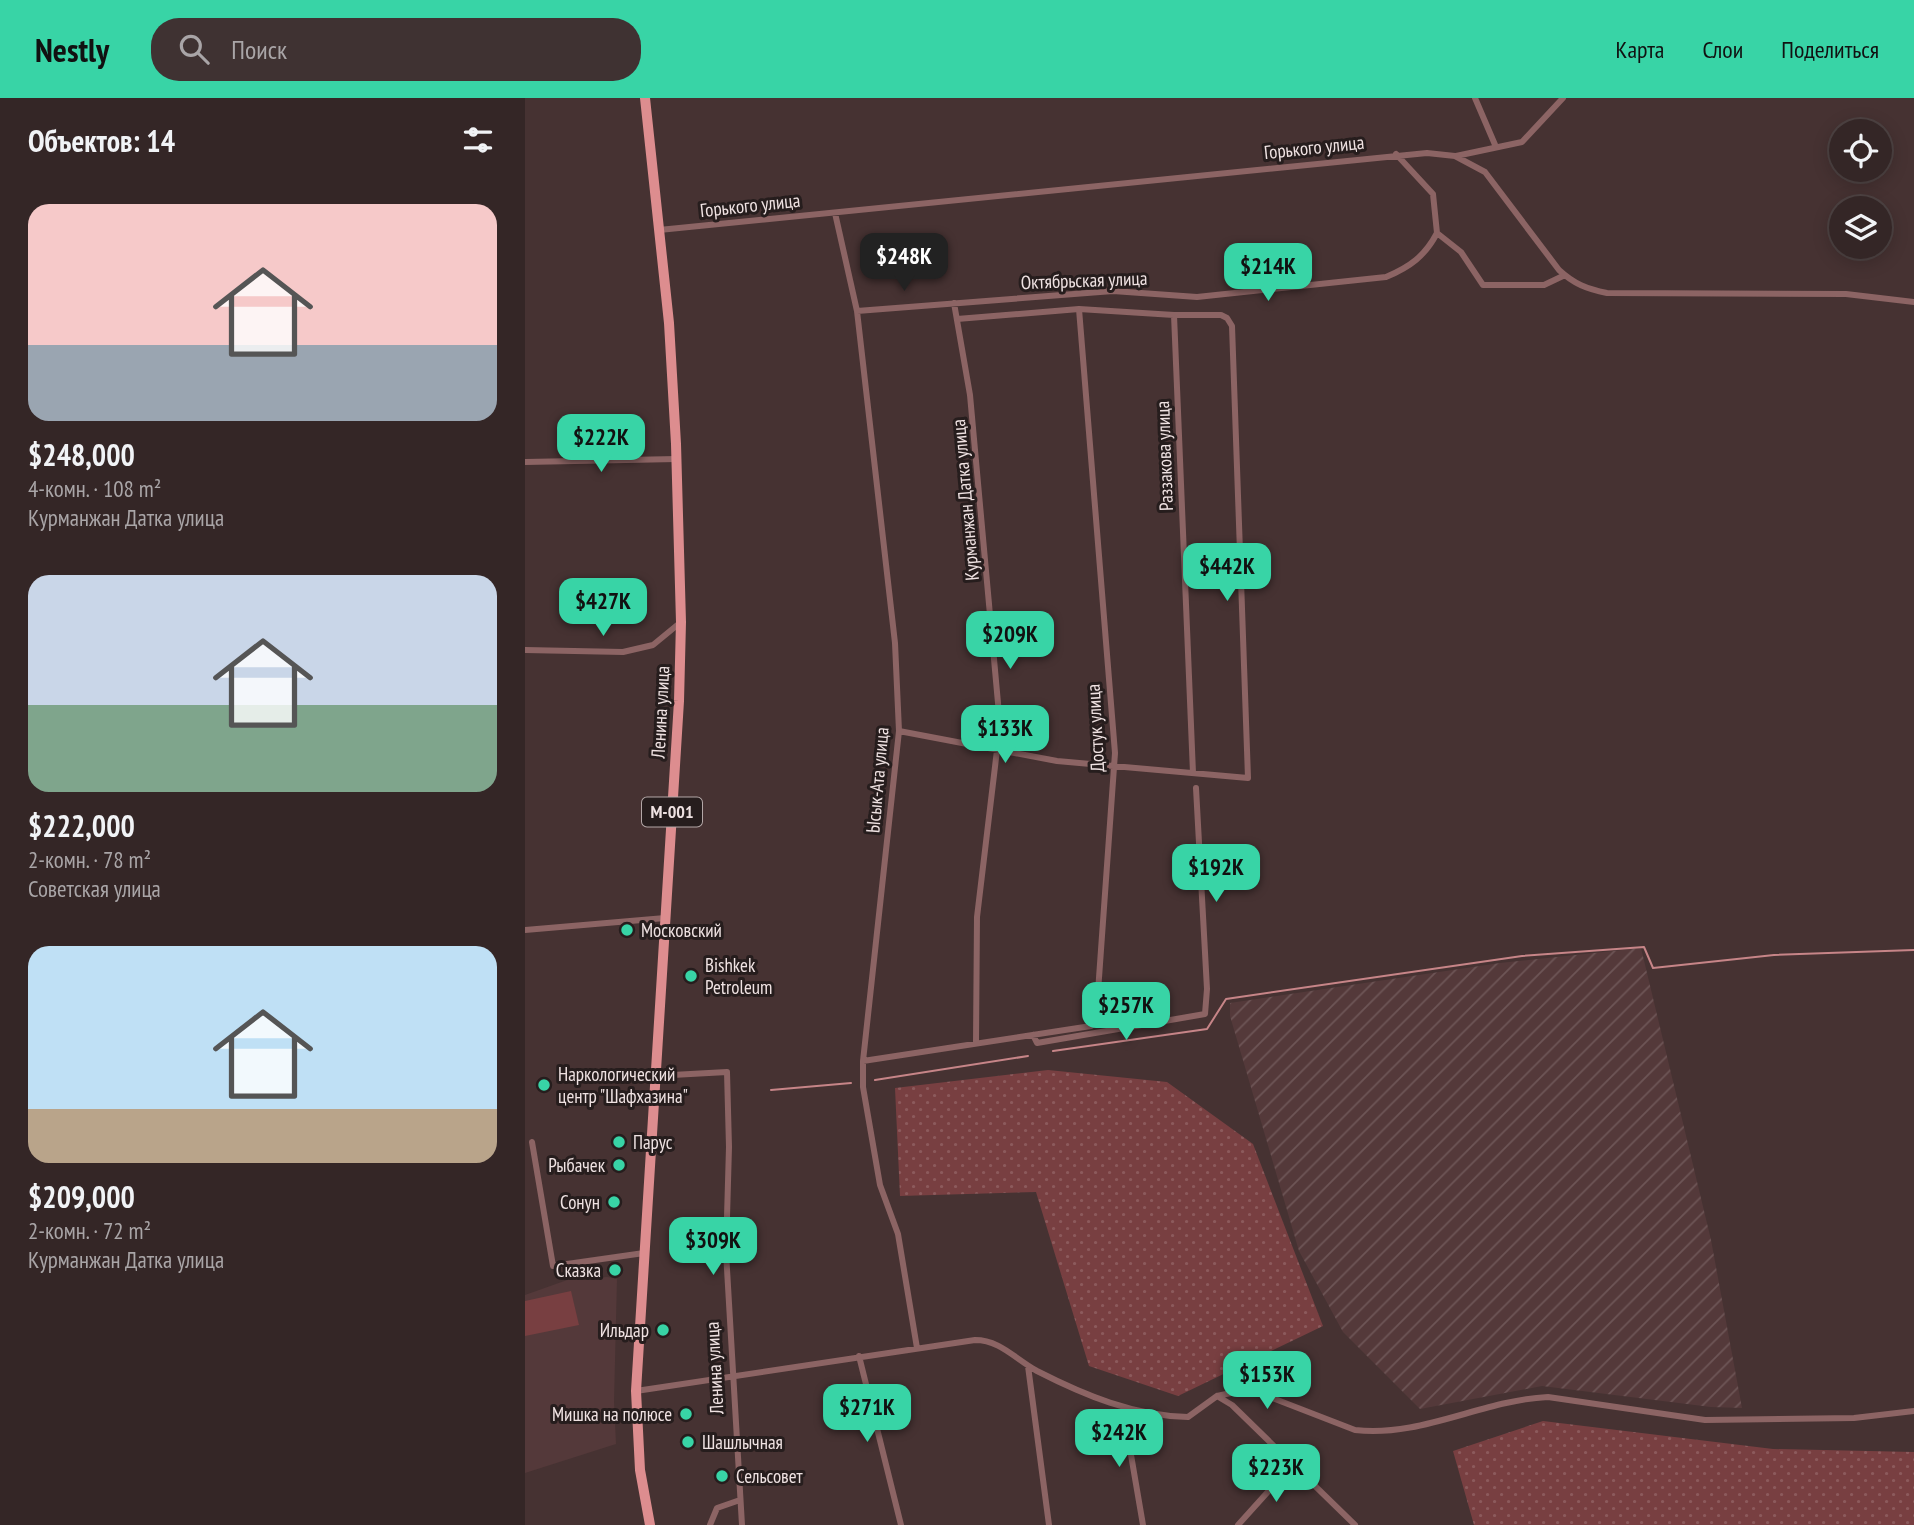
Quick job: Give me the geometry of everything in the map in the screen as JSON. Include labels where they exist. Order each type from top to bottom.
[{"type":"main road","name":"Ленина улица","points":[[645,98],[669,323],[677,459],[681,622],[679,702],[636,1391],[640,1470],[650,1525]]},
{"type":"street","points":[[1475,98],[1496,148]]},
{"type":"street","points":[[1455,156],[1522,142],[1563,98]]},
{"type":"street","name":"Горького улица","points":[[659,230],[1427,153],[1455,156],[1485,172],[1565,275],[1587,289],[1607,293],[1846,295],[1914,302]]},
{"type":"street","points":[[1396,155],[1433,194],[1437,233],[1461,252],[1483,285],[1544,285],[1565,275]]},
{"type":"street","name":"Ысык-Ата улица","points":[[835,213],[857,311],[895,643],[899,731],[863,1061],[863,1087],[880,1185],[898,1234],[917,1348]]},
{"type":"street","name":"Октябрьская улица","points":[[954,303],[1114,291],[1197,297],[1386,277],[1407,268],[1421,257],[1437,233]]},
{"type":"street","points":[[857,311],[954,303]]},
{"type":"street","name":"Курманжан Датка улица","points":[[954,303],[970,395],[1000,725],[977,917],[976,1043]]},
{"type":"street","points":[[899,731],[1057,761],[1248,778],[1232,326],[1227,318],[1221,315],[1079,309],[957,319]]},
{"type":"street","name":"Достук улица","points":[[1033,1035],[1091,1026],[1096,1020],[1115,766],[1079,309]]},
{"type":"street","name":"Раззакова улица","points":[[1174,315],[1193,773]]},
{"type":"street","points":[[525,462],[677,459]]},
{"type":"street","points":[[525,650],[623,652],[653,645],[681,622]]},
{"type":"street","points":[[863,1061],[1033,1035],[1037,1043],[1205,1014],[1207,989],[1196,788]]},
{"type":"street","points":[[525,930],[665,918]]},
{"type":"street","name":"Ленина улица","points":[[655,1076],[727,1072],[729,1147],[726,1252],[731,1377],[742,1525]]},
{"type":"street","points":[[532,1142],[553,1266],[644,1253]]},
{"type":"street","points":[[636,1391],[859,1356],[989,1340],[1028,1366],[1074,1390],[1123,1408],[1188,1417],[1217,1396],[1249,1389],[1355,1430],[1372,1432],[1399,1430],[1523,1398],[1548,1397],[1705,1420],[1854,1418],[1914,1411]]},
{"type":"street","points":[[859,1356],[901,1525]]},
{"type":"street","points":[[1028,1366],[1049,1525]]},
{"type":"street","points":[[1217,1396],[1232,1405],[1355,1525]]},
{"type":"street","points":[[1123,1408],[1143,1525]]},
{"type":"street","points":[[1238,1525],[1293,1464]]},
{"type":"street","points":[[710,1525],[717,1508],[740,1500]]},
{"type":"shaded area","points":[[1641,948],[1711,1240],[1742,1408],[1711,1407],[1542,1386],[1420,1409],[1343,1332],[1299,1251],[1230,1016],[1230,1003],[1500,963]]},
{"type":"shaded area","points":[[1048,1070],[1167,1082],[1253,1144],[1323,1326],[1178,1396],[1089,1366],[1036,1192],[900,1196],[895,1088]]},
{"type":"shaded area","points":[[570,1279],[617,1279],[614,1402],[616,1444],[525,1473],[525,1295]]},
{"type":"shaded area","points":[[571,1291],[579,1325],[525,1336],[525,1301]]},
{"type":"shaded area","points":[[1543,1421],[1773,1449],[1914,1452],[1914,1525],[1474,1525],[1453,1451]]},
{"type":"waterway","points":[[1053,1051],[1207,1029],[1226,999],[1522,956],[1644,947],[1653,968],[1774,955],[1914,950]]},
{"type":"waterway","points":[[875,1080],[1028,1056]]},
{"type":"waterway","points":[[771,1090],[851,1083]]},
{"type":"place","name":"Московский","points":[[627,930]]},
{"type":"place","name":"Bishkek Petroleum","points":[[691,976]]},
{"type":"place","name":"Наркологический центр \"Шафхазина\"","points":[[544,1085]]},
{"type":"place","name":"Парус","points":[[619,1142]]},
{"type":"place","name":"Рыбачек","points":[[619,1165]]},
{"type":"place","name":"Сонун","points":[[614,1202]]},
{"type":"place","name":"Сказка","points":[[615,1270]]},
{"type":"place","name":"Ильдар","points":[[663,1330]]},
{"type":"place","name":"Мишка на полюсе","points":[[686,1414]]},
{"type":"place","name":"Шашлычная","points":[[688,1442]]},
{"type":"place","name":"Сельсовет","points":[[722,1476]]}]
